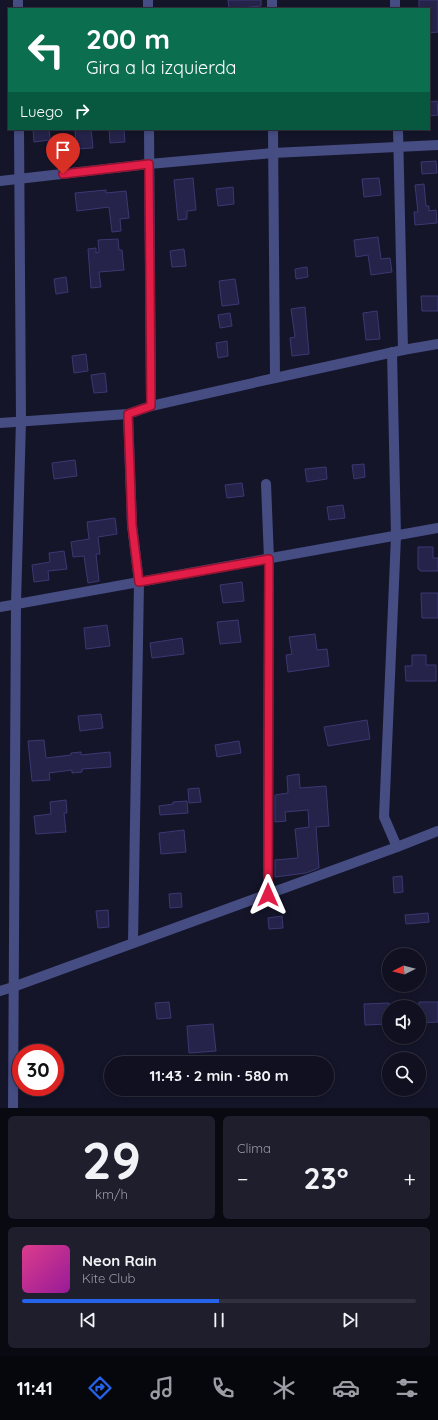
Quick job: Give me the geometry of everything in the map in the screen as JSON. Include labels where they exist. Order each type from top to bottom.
[{"type":"street","points":[[13,1108],[16,604],[21,420],[19,130]]},
{"type":"street","points":[[149,130],[151,406]]},
{"type":"street","points":[[273,130],[275,378]]},
{"type":"street","points":[[398,130],[403,350]]},
{"type":"street","points":[[0,181],[149,164],[273,153],[438,145]]},
{"type":"street","points":[[0,423],[21,420],[128,414],[151,406],[275,378],[392,352],[438,344]]},
{"type":"street","points":[[392,352],[396,536],[384,817],[397,848]]},
{"type":"street","points":[[128,414],[132,525],[139,582],[133,943]]},
{"type":"street","points":[[266,484],[269,559],[268,895]]},
{"type":"street","points":[[0,607],[438,528]]},
{"type":"street","points":[[0,991],[397,848],[438,831]]},
{"type":"building","points":[[228,0],[261,0],[261,6],[229,8]]},
{"type":"building","points":[[419,0],[438,0],[438,32],[430,33],[430,8],[419,8]]},
{"type":"building","points":[[437,101],[438,115],[430,116],[430,102]]},
{"type":"building","points":[[33,130],[49,130],[50,140],[34,142]]},
{"type":"building","points":[[75,130],[91,130],[93,148],[76,149]]},
{"type":"building","points":[[109,130],[124,130],[125,142],[110,143]]},
{"type":"building","points":[[436,161],[437,173],[422,174],[421,162]]},
{"type":"building","points":[[193,178],[196,210],[187,211],[187,219],[178,220],[174,180]]},
{"type":"building","points":[[379,178],[381,195],[364,197],[362,179]]},
{"type":"building","points":[[424,184],[426,206],[429,206],[429,211],[436,210],[437,223],[415,225],[414,212],[418,212],[415,185]]},
{"type":"building","points":[[233,187],[234,204],[218,206],[216,189]]},
{"type":"building","points":[[106,190],[106,193],[126,191],[129,218],[120,219],[121,231],[112,232],[109,207],[77,211],[75,193]]},
{"type":"building","points":[[378,237],[381,259],[390,258],[392,272],[371,275],[368,255],[356,257],[354,240]]},
{"type":"building","points":[[118,239],[119,250],[122,250],[124,270],[99,272],[101,287],[91,288],[88,249],[96,248],[96,253],[99,252],[98,240]]},
{"type":"building","points":[[184,249],[186,266],[172,267],[170,251]]},
{"type":"building","points":[[307,267],[308,277],[296,279],[295,269]]},
{"type":"building","points":[[66,277],[68,292],[56,294],[54,279]]},
{"type":"building","points":[[235,279],[239,304],[222,306],[219,281]]},
{"type":"building","points":[[421,296],[438,296],[438,311],[422,311]]},
{"type":"building","points":[[305,307],[309,354],[292,356],[290,338],[295,337],[291,309]]},
{"type":"building","points":[[377,311],[380,339],[366,340],[363,313]]},
{"type":"building","points":[[230,313],[232,326],[220,328],[218,315]]},
{"type":"building","points":[[227,341],[228,356],[218,358],[216,343]]},
{"type":"building","points":[[86,354],[88,371],[74,373],[72,356]]},
{"type":"building","points":[[105,373],[107,392],[94,393],[91,375]]},
{"type":"building","points":[[75,460],[77,476],[54,479],[52,463]]},
{"type":"building","points":[[364,464],[365,477],[354,479],[352,465]]},
{"type":"building","points":[[326,467],[327,479],[307,482],[305,469]]},
{"type":"building","points":[[242,483],[244,496],[227,498],[225,485]]},
{"type":"building","points":[[343,505],[345,518],[329,520],[327,507]]},
{"type":"building","points":[[115,518],[117,534],[98,537],[100,554],[96,554],[99,581],[88,583],[84,556],[73,557],[71,542],[89,539],[87,522]]},
{"type":"building","points":[[418,547],[433,547],[433,558],[438,558],[438,571],[420,571],[420,569],[418,569]]},
{"type":"building","points":[[64,551],[67,569],[48,571],[49,580],[34,582],[32,565],[50,562],[49,553]]},
{"type":"building","points":[[242,582],[244,601],[223,603],[220,585]]},
{"type":"building","points":[[421,593],[438,593],[438,618],[422,618]]},
{"type":"building","points":[[238,620],[241,642],[220,644],[217,622]]},
{"type":"building","points":[[107,625],[110,646],[86,649],[84,628]]},
{"type":"building","points":[[315,634],[317,650],[327,649],[329,666],[288,672],[286,655],[292,654],[289,637]]},
{"type":"building","points":[[182,638],[184,654],[152,658],[150,643]]},
{"type":"building","points":[[412,655],[426,655],[426,665],[436,665],[436,681],[406,681],[405,666],[412,666]]},
{"type":"building","points":[[101,714],[103,728],[80,731],[78,716]]},
{"type":"building","points":[[367,720],[370,739],[328,746],[324,727]]},
{"type":"building","points":[[44,740],[46,758],[71,755],[71,753],[81,752],[81,755],[110,752],[111,767],[82,769],[82,772],[72,773],[72,770],[49,773],[50,780],[32,781],[28,741]]},
{"type":"building","points":[[239,741],[241,753],[217,757],[215,745]]},
{"type":"building","points":[[299,774],[300,788],[326,786],[329,826],[316,827],[319,868],[306,873],[275,877],[275,860],[298,858],[295,829],[309,827],[308,810],[285,812],[286,821],[275,822],[275,795],[288,793],[287,776]]},
{"type":"building","points":[[199,788],[201,802],[189,803],[188,789]]},
{"type":"building","points":[[66,800],[67,813],[64,813],[66,832],[36,834],[34,816],[51,814],[50,802]]},
{"type":"building","points":[[187,801],[188,813],[160,815],[159,806],[173,804],[173,802]]},
{"type":"building","points":[[184,830],[186,852],[161,854],[159,833]]},
{"type":"building","points":[[402,876],[403,892],[394,893],[393,877]]},
{"type":"building","points":[[181,893],[182,907],[170,908],[169,894]]},
{"type":"building","points":[[108,910],[109,927],[98,928],[96,911]]},
{"type":"building","points":[[428,913],[429,922],[406,924],[405,915]]},
{"type":"building","points":[[282,916],[283,928],[269,929],[268,918]]},
{"type":"building","points":[[169,1002],[171,1018],[157,1019],[155,1003]]},
{"type":"building","points":[[426,1002],[438,1002],[438,1022],[426,1023]]},
{"type":"building","points":[[382,1003],[382,1024],[365,1025],[364,1004]]},
{"type":"building","points":[[213,1024],[216,1051],[189,1053],[187,1026]]},
{"type":"route","points":[[63,174],[149,164],[151,406],[128,414],[132,525],[139,582],[269,559],[268,895]]}]
